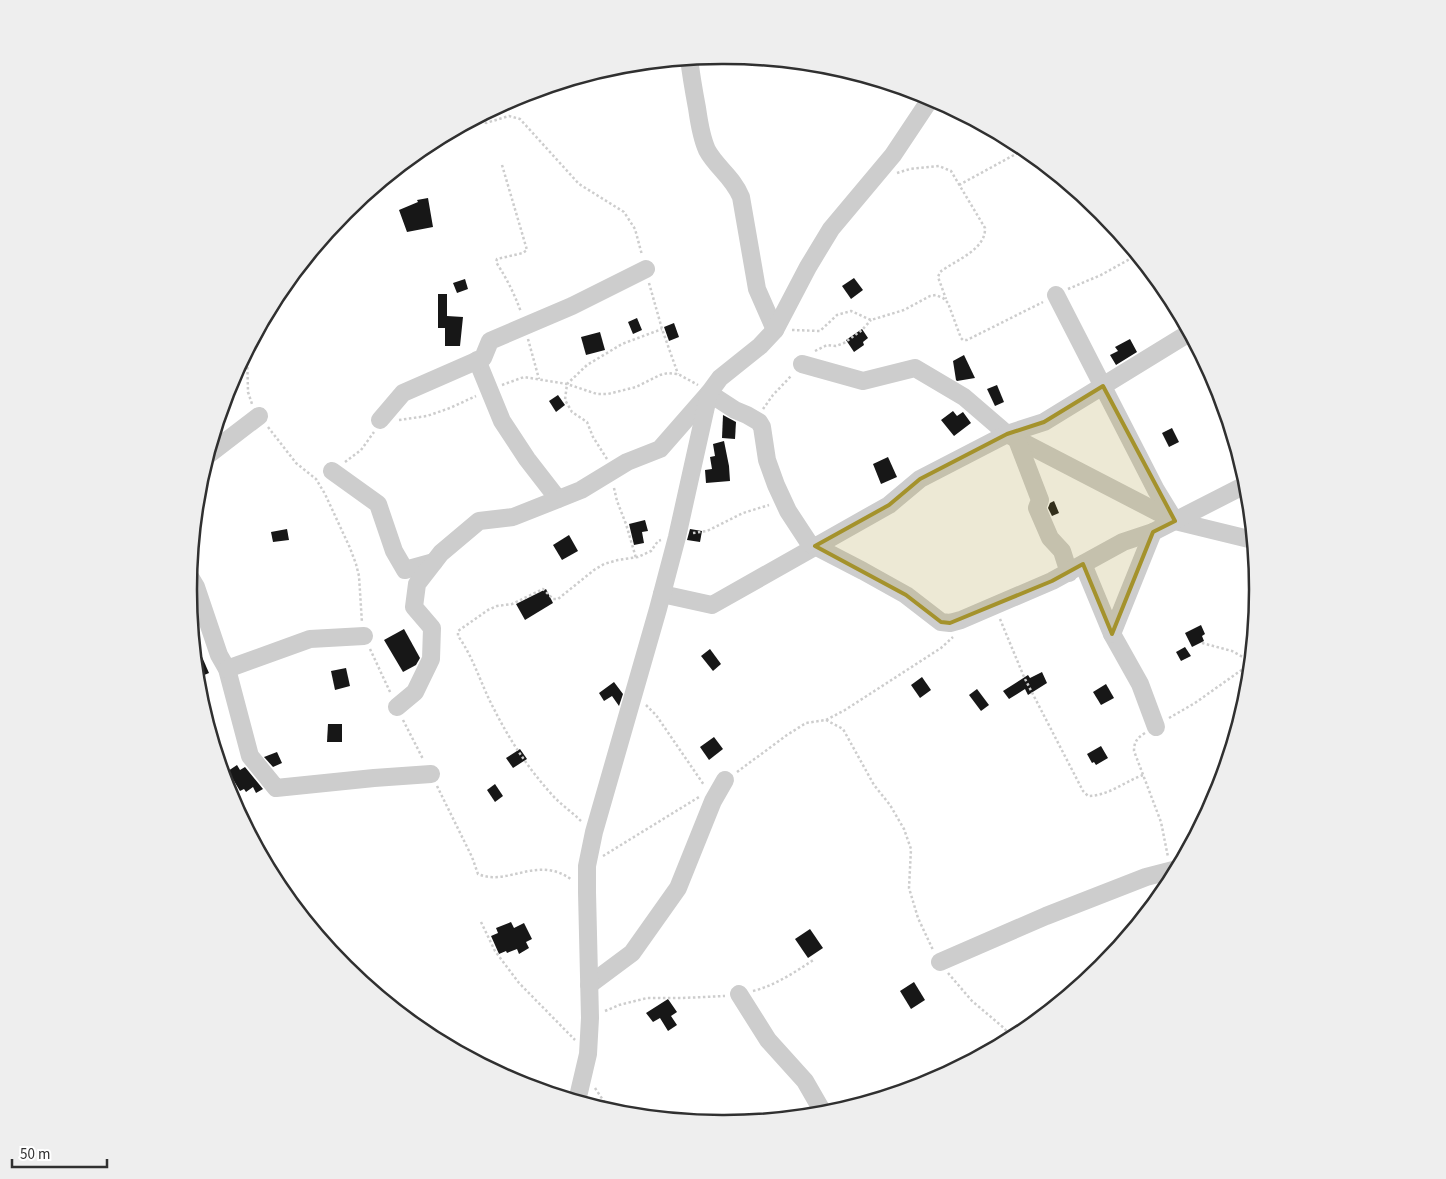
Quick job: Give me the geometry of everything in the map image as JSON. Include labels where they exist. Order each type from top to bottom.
[{"type":"street","points":[[690,65],[700,130],[711,156],[729,176],[741,197],[757,289],[775,330]]},
{"type":"street","points":[[397,707],[415,692],[431,659],[432,628],[414,607],[417,584],[441,553],[479,521],[513,517],[558,500],[581,490],[628,462],[660,448],[710,393],[720,378],[760,346],[775,330],[808,267],[832,229],[893,155],[926,105]]},
{"type":"street","points":[[380,420],[403,393],[483,358],[490,341],[572,306],[646,269]]},
{"type":"street","points":[[1056,295],[1156,490],[1175,522]]},
{"type":"street","points":[[662,594],[712,605],[889,505],[920,479],[1044,422],[1183,336]]},
{"type":"street","points":[[477,360],[502,421],[527,459],[558,500]]},
{"type":"street","points":[[802,364],[863,381],[915,368],[964,397],[1012,437],[1175,522],[1246,538]]},
{"type":"street","points":[[710,393],[735,410],[747,414],[762,427],[767,460],[776,485],[788,511],[809,543],[906,595],[941,622],[950,623],[961,620],[994,606],[1076,568],[1123,542],[1175,522],[1239,488]]},
{"type":"street","points":[[579,1094],[588,1054],[590,1018],[586,892],[587,866],[594,832],[677,537],[710,393]]},
{"type":"street","points":[[216,449],[259,416]]},
{"type":"street","points":[[1012,437],[1040,500],[1038,508],[1050,538],[1076,568],[1140,684],[1156,726]]},
{"type":"street","points":[[332,470],[378,504],[394,551],[405,570],[434,562]]},
{"type":"street","points":[[1112,634],[1153,532]]},
{"type":"street","points":[[197,590],[219,655],[227,669],[250,756],[276,788],[431,774]]},
{"type":"street","points":[[227,669],[310,639],[364,636]]},
{"type":"street","points":[[589,985],[632,953],[678,888],[713,801],[725,780]]},
{"type":"street","points":[[940,962],[1046,916],[1169,868]]},
{"type":"street","points":[[739,994],[768,1040],[805,1081],[819,1106]]},
{"type":"path","points":[[483,122],[486,123],[509,116],[520,119],[579,184],[624,212],[634,229],[662,329],[678,374]]},
{"type":"path","points":[[959,184],[1017,153]]},
{"type":"path","points":[[502,165],[527,250],[523,254],[497,259],[496,262],[514,291],[521,313]]},
{"type":"path","points":[[872,179],[910,169],[939,166],[951,171],[985,228],[986,235],[982,242],[972,251],[940,272],[938,277],[942,292],[963,340],[967,340],[1131,259]]},
{"type":"path","points":[[775,330],[820,331],[837,315],[852,312],[871,320],[904,310],[930,296],[936,295],[948,303]]},
{"type":"path","points":[[567,384],[587,365],[622,344],[662,329]]},
{"type":"path","points":[[526,332],[539,379]]},
{"type":"path","points":[[247,365],[248,392],[254,410],[296,463],[316,479],[350,548],[359,576],[360,607],[364,636],[397,707],[468,848],[478,874],[486,877],[540,869],[563,874],[586,892]]},
{"type":"path","points":[[594,832],[556,799],[512,742],[493,708],[475,665],[458,636],[458,631],[488,610],[512,604],[543,589],[553,599],[558,599],[604,564],[618,560],[638,558],[651,551],[658,541],[666,538],[706,531],[744,512],[767,505],[774,505],[788,511]]},
{"type":"path","points":[[994,606],[1024,677],[1083,791],[1088,796],[1098,796],[1128,780],[1143,775]]},
{"type":"path","points":[[634,694],[656,714],[708,791],[806,723],[826,720],[845,710],[941,648],[958,632]]},
{"type":"path","points":[[1202,643],[1232,651],[1244,658]]},
{"type":"path","points":[[1172,862],[1161,822],[1134,751],[1134,744],[1138,738],[1195,703],[1243,668]]},
{"type":"path","points":[[826,720],[843,729],[874,785],[890,805],[904,829],[911,849],[910,888],[918,918],[933,950],[949,974],[972,1001],[1007,1032]]},
{"type":"path","points":[[587,866],[700,796]]},
{"type":"path","points":[[481,922],[495,951],[519,983],[588,1054]]},
{"type":"path","points":[[590,1018],[619,1005],[647,998],[714,997],[766,988],[815,959]]},
{"type":"path","points":[[584,1074],[604,1101]]},
{"type":"highlighted area","points":[[1103,386],[1175,521],[1153,532],[1112,634],[1083,564],[1052,581],[950,623],[941,622],[906,595],[815,546],[889,505],[920,479],[1007,434],[1044,422]]},
{"type":"building","points":[[428,198],[433,227],[407,232],[399,210],[418,202],[417,200]]},
{"type":"building","points":[[854,278],[863,290],[851,299],[842,286]]},
{"type":"building","points":[[465,279],[468,289],[457,293],[453,283]]},
{"type":"building","points":[[438,294],[447,294],[447,316],[463,317],[460,346],[445,346],[445,328],[438,328]]},
{"type":"building","points":[[637,318],[642,330],[633,334],[628,322]]},
{"type":"building","points":[[674,323],[679,337],[669,341],[664,327]]},
{"type":"building","points":[[862,329],[868,338],[863,342],[864,345],[854,352],[846,340]]},
{"type":"building","points":[[600,332],[605,350],[586,355],[581,337]]},
{"type":"building","points":[[1130,339],[1137,352],[1116,365],[1110,355],[1118,351],[1115,347]]},
{"type":"building","points":[[964,355],[975,378],[957,381],[953,361]]},
{"type":"building","points":[[997,385],[1004,402],[995,406],[987,389]]},
{"type":"building","points":[[558,395],[565,405],[556,412],[549,401]]},
{"type":"building","points":[[953,411],[957,416],[963,412],[971,423],[954,436],[941,420]]},
{"type":"building","points":[[723,415],[736,422],[735,439],[722,438]]},
{"type":"building","points":[[1172,428],[1179,442],[1169,447],[1162,433]]},
{"type":"building","points":[[724,441],[730,481],[706,483],[705,470],[712,469],[710,457],[715,456],[713,444]]},
{"type":"building","points":[[888,457],[897,477],[881,484],[873,464]]},
{"type":"building","points":[[1054,501],[1059,513],[1052,516],[1048,508],[1050,503]]},
{"type":"building","points":[[645,520],[648,531],[642,532],[644,543],[634,545],[629,524]]},
{"type":"building","points":[[287,529],[289,540],[273,542],[271,532]]},
{"type":"building","points":[[690,529],[702,531],[700,542],[687,540]]},
{"type":"building","points":[[569,535],[578,551],[562,560],[553,545]]},
{"type":"building","points":[[546,589],[553,603],[525,620],[516,604]]},
{"type":"building","points":[[1201,625],[1205,634],[1202,636],[1204,641],[1192,647],[1185,633]]},
{"type":"building","points":[[404,629],[420,658],[416,665],[403,672],[384,640]]},
{"type":"building","points":[[1185,647],[1191,656],[1181,661],[1176,652]]},
{"type":"building","points":[[710,649],[721,664],[713,671],[701,656]]},
{"type":"building","points":[[202,656],[209,673],[204,675]]},
{"type":"building","points":[[346,668],[350,686],[335,690],[331,671]]},
{"type":"building","points":[[1042,672],[1047,683],[1028,695],[1025,689],[1009,699],[1003,691],[1028,675],[1030,678]]},
{"type":"building","points":[[922,677],[931,690],[920,698],[911,685]]},
{"type":"building","points":[[614,682],[623,694],[619,706],[612,696],[604,701],[599,693]]},
{"type":"building","points":[[1106,684],[1114,698],[1101,705],[1093,692]]},
{"type":"building","points":[[977,689],[989,705],[981,711],[969,695]]},
{"type":"building","points":[[328,724],[342,724],[342,742],[327,742]]},
{"type":"building","points":[[714,737],[723,749],[709,760],[700,747]]},
{"type":"building","points":[[1101,746],[1108,758],[1096,765],[1094,762],[1092,763],[1087,754]]},
{"type":"building","points":[[520,749],[527,759],[513,768],[506,758]]},
{"type":"building","points":[[277,752],[282,763],[273,767],[264,757]]},
{"type":"building","points":[[237,765],[240,770],[245,767],[263,789],[256,793],[253,787],[246,792],[244,789],[240,791],[229,770]]},
{"type":"building","points":[[495,784],[503,796],[495,802],[487,790]]},
{"type":"building","points":[[511,922],[514,928],[524,923],[532,939],[526,942],[529,948],[519,954],[517,949],[499,954],[491,936],[498,933],[496,928]]},
{"type":"building","points":[[810,929],[823,948],[808,958],[795,939]]},
{"type":"building","points":[[914,982],[925,1000],[911,1009],[900,991]]},
{"type":"building","points":[[668,999],[677,1012],[671,1016],[677,1025],[668,1031],[660,1018],[653,1022],[646,1013]]}]
